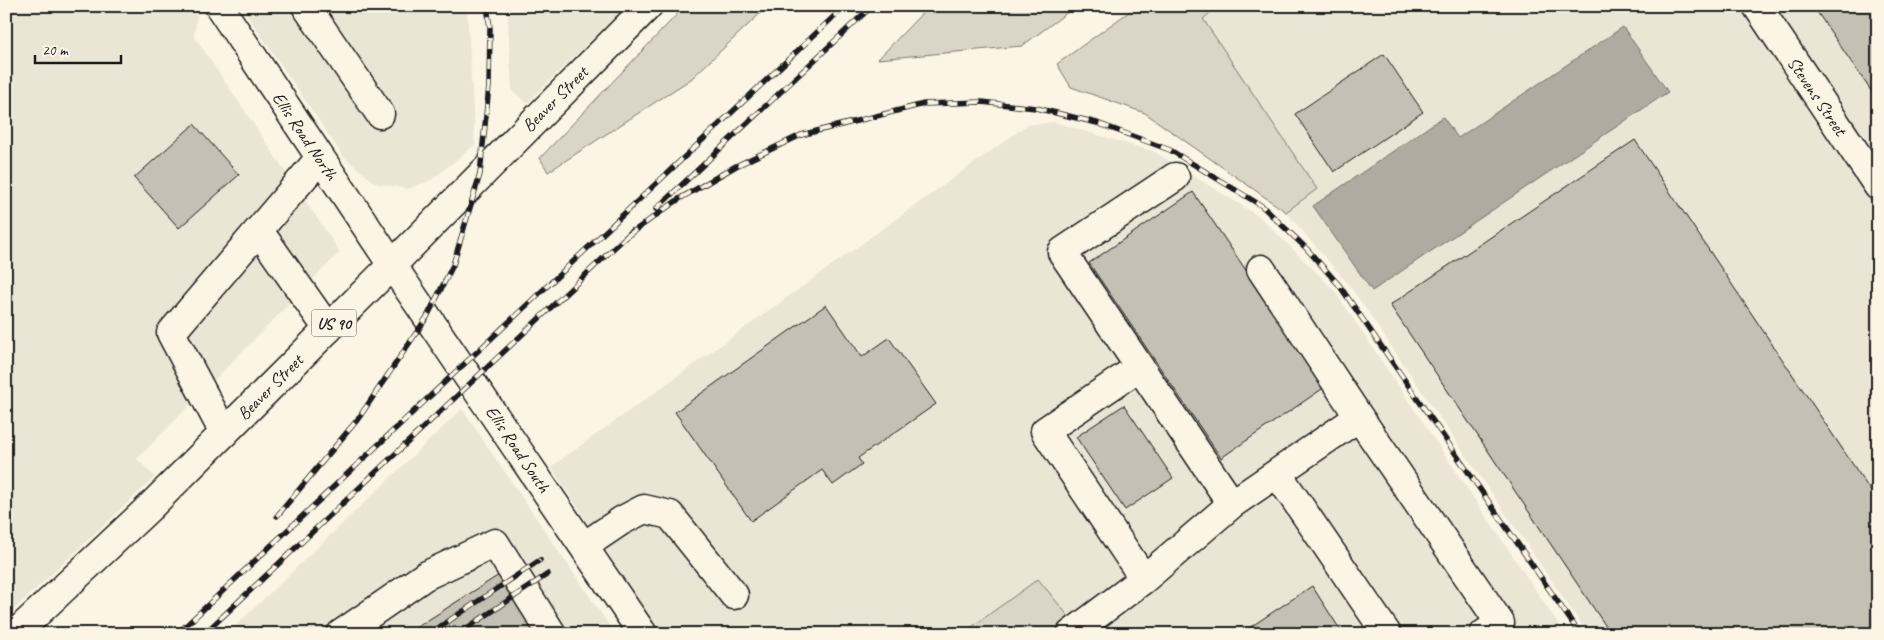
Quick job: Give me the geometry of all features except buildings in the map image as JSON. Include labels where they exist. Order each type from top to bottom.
[{"type":"street","name":"Ellis Road North","points":[[218,6],[392,265]]},
{"type":"street","points":[[306,6],[380,114]]},
{"type":"street","name":"Beaver Street","points":[[15,634],[150,507],[648,6]]},
{"type":"street","name":"Stevens Street","points":[[1757,6],[1878,186]]},
{"type":"street","points":[[224,433],[171,333],[320,158]]},
{"type":"street","points":[[1175,177],[1062,252],[1232,504]]},
{"type":"street","points":[[258,231],[328,329]]},
{"type":"street","name":"Ellis Road South","points":[[392,265],[643,634]]},
{"type":"street","points":[[1261,269],[1358,417],[1500,623],[1484,634]]},
{"type":"street","points":[[1139,367],[1045,431],[1144,579]]},
{"type":"street","points":[[1071,634],[1144,579],[1232,504],[1358,417]]},
{"type":"street","points":[[1277,473],[1387,634]]},
{"type":"street","points":[[584,546],[621,521],[644,509],[670,515],[734,596]]},
{"type":"street","points":[[341,634],[426,576],[495,543],[552,634]]},
{"type":"shaded area","points":[[6,6],[195,6],[198,10],[194,36],[340,252],[137,459],[155,477],[6,617]]},
{"type":"shaded area","points":[[241,6],[467,6],[475,145],[431,180],[408,189],[375,183],[343,156]]},
{"type":"shaded area","points":[[507,6],[626,6],[527,103],[512,91]]},
{"type":"shaded area","points":[[685,6],[768,6],[691,79],[548,172],[540,158]]},
{"type":"shaded area","points":[[929,6],[1076,6],[1022,46],[878,59]]},
{"type":"shaded area","points":[[1137,6],[1218,6],[1203,19],[1317,189],[1286,212],[1145,113],[1071,87],[1057,64]]},
{"type":"shaded area","points":[[1218,6],[1878,6],[1878,634],[1588,634],[1350,286],[1286,212],[1317,189],[1202,18]]},
{"type":"shaded area","points":[[1623,27],[1668,92],[1372,291],[1313,206],[1443,117],[1458,138]]},
{"type":"shaded area","points":[[1054,122],[1155,152],[1260,217],[1334,290],[1565,634],[1083,634],[1038,579],[962,634],[661,634],[551,467],[1027,125]]},
{"type":"shaded area","points":[[462,409],[615,634],[227,634]]},
{"type":"shaded area","points":[[1038,579],[1083,634],[962,634]]},
{"type":"railway","points":[[277,516],[358,419],[427,317],[453,265],[480,174],[489,86],[490,28],[487,6]]},
{"type":"railway","points":[[177,634],[845,6]]},
{"type":"railway","points":[[656,209],[872,6]]},
{"type":"railway","points":[[627,236],[679,199],[736,166],[801,135],[924,104],[982,102],[1036,108],[1097,123],[1170,150],[1262,206],[1306,248],[1339,285],[1580,634]]},
{"type":"railway","points":[[204,634],[632,231]]},
{"type":"railway","points":[[429,634],[540,560]]},
{"type":"railway","points":[[458,634],[548,574]]}]
